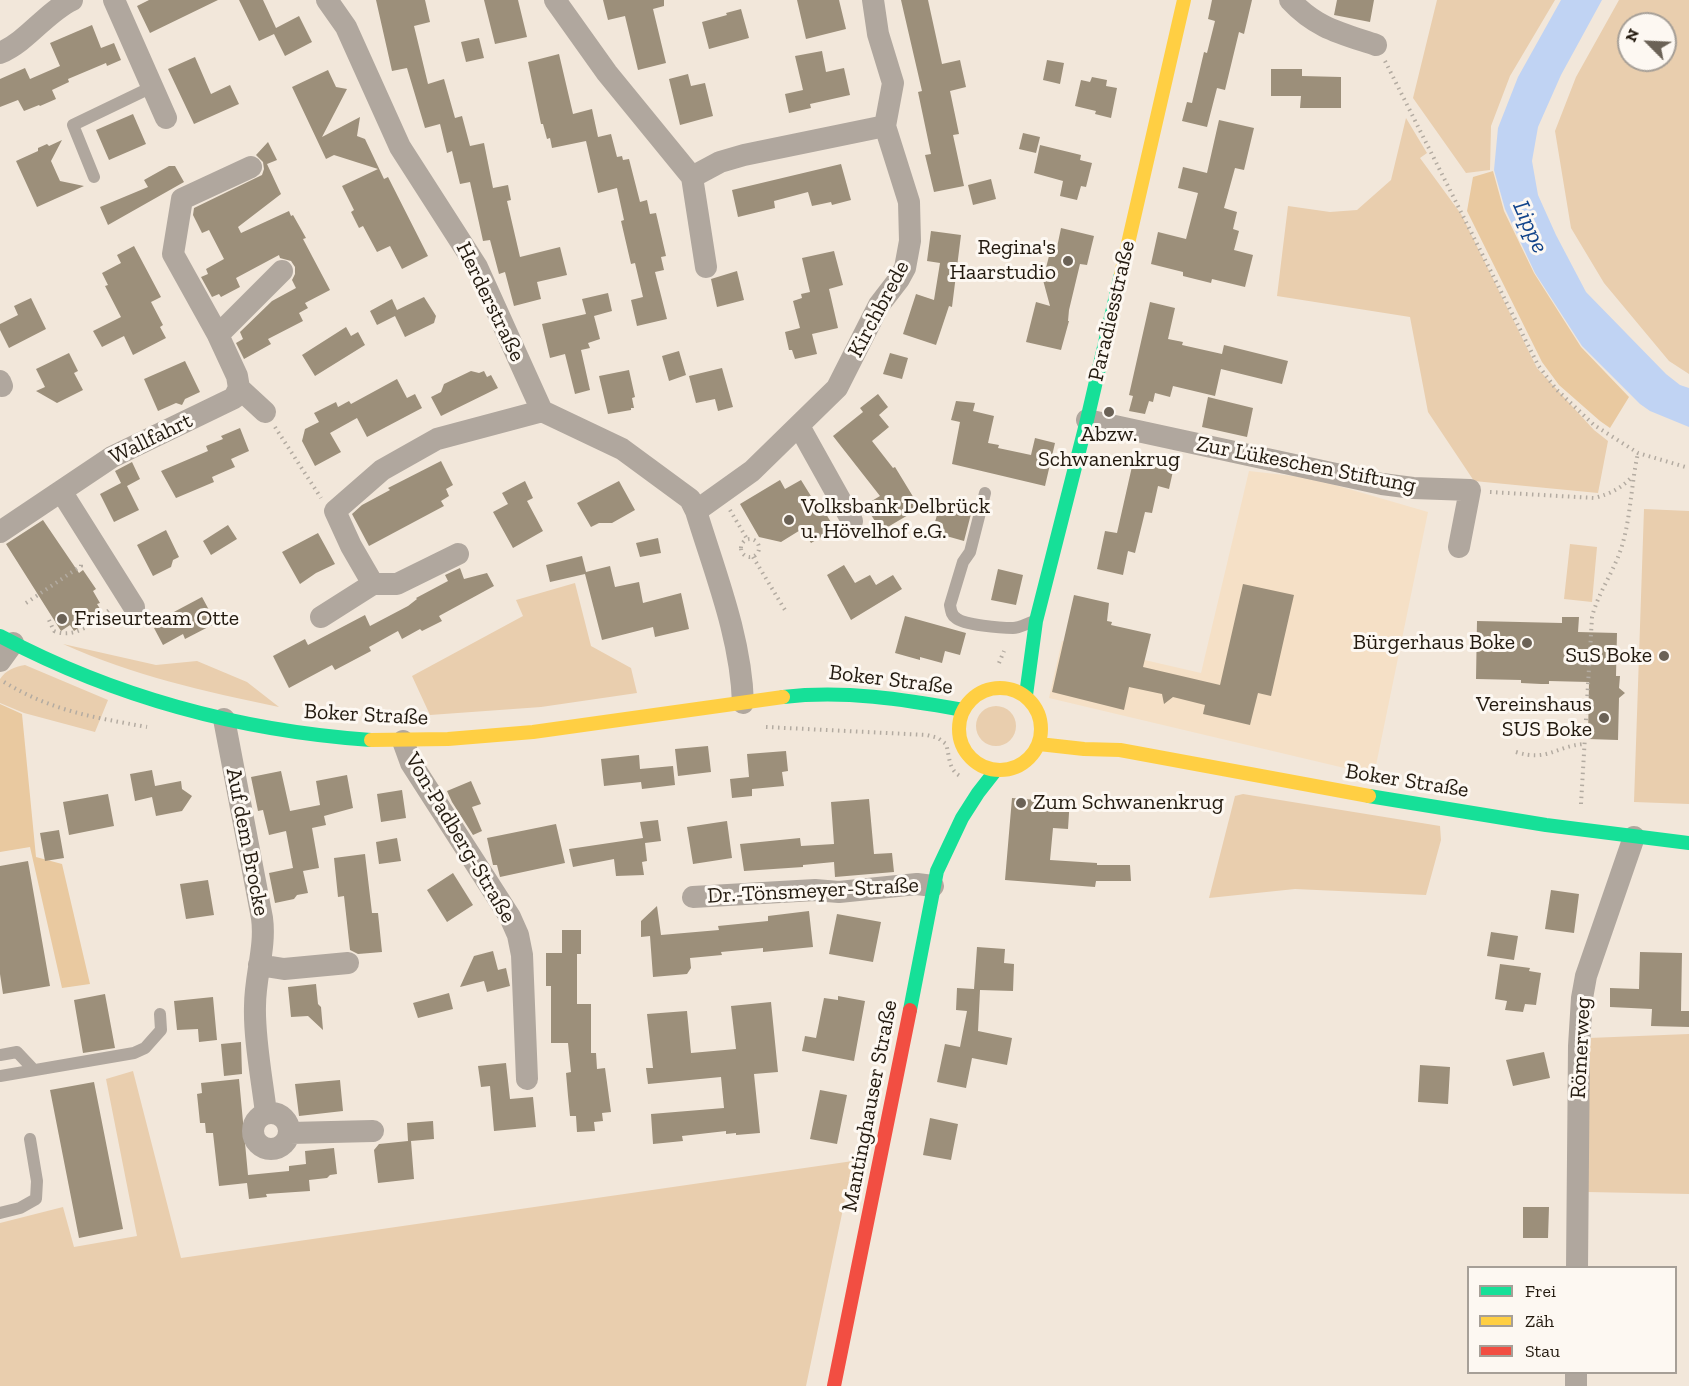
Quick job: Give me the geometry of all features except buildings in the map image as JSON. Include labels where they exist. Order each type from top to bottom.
[{"type":"main road","name":"Paradiesstraße","points":[[1026,695],[1036,621],[1087,420],[1184,0]]},
{"type":"main road","name":"Paradiesstraße","points":[[1020,648],[1036,621]]},
{"type":"main road","name":"Boker Straße","points":[[6,639],[54,664],[113,688],[224,719],[313,735],[363,740],[403,741],[549,731],[811,693],[844,693],[896,698],[963,710]]},
{"type":"main road","points":[[1002,682],[1026,695],[1048,724],[1032,756],[1022,765],[1009,770],[983,767],[972,759],[953,728],[963,710],[972,698],[1002,682]]},
{"type":"main road","name":"Boker Straße","points":[[743,703],[794,710]]},
{"type":"main road","name":"Boker Straße","points":[[1082,734],[1120,750]]},
{"type":"main road","name":"Boker Straße","points":[[1039,744],[1120,750],[1339,791],[1634,837],[1689,843]]},
{"type":"main road","points":[[965,778],[972,759]]},
{"type":"main road","name":"Mantinghauser Straße","points":[[834,1386],[880,1163],[933,886],[952,836],[983,784],[996,770]]},
{"type":"main road","name":"Mantinghauser Straße","points":[[952,836],[960,796]]},
{"type":"street","points":[[0,53],[14,47],[61,5],[72,0]]},
{"type":"street","points":[[114,0],[166,118]]},
{"type":"street","name":"Herderstraße","points":[[327,0],[346,27],[400,147],[477,267],[542,411]]},
{"type":"street","points":[[555,0],[607,73],[692,177],[706,267]]},
{"type":"street","name":"Kirchbrede","points":[[696,511],[752,471],[837,388],[879,305],[905,268],[910,241],[909,202],[885,126],[893,83],[878,34],[873,0]]},
{"type":"street","points":[[1290,0],[1312,21],[1376,45]]},
{"type":"street","points":[[692,177],[720,162],[744,155],[885,126]]},
{"type":"street","points":[[251,167],[182,199],[173,254],[218,334],[237,376],[239,388],[265,412]]},
{"type":"street","points":[[218,334],[282,271]]},
{"type":"street","name":"Wallfahrt","points":[[0,532],[112,457],[234,398],[239,388]]},
{"type":"street","points":[[373,584],[351,546],[335,511],[382,470],[437,439],[542,411],[622,449],[690,499],[696,511],[735,638],[742,678],[743,703]]},
{"type":"street","name":"Zur Lükeschen Stiftung","points":[[1087,420],[1382,484],[1413,488],[1470,490]]},
{"type":"street","points":[[799,426],[852,521]]},
{"type":"street","points":[[1459,547],[1470,490]]},
{"type":"street","points":[[61,491],[131,602]]},
{"type":"street","points":[[321,617],[373,584],[397,584],[458,554]]},
{"type":"street","points":[[0,662],[6,639]]},
{"type":"street","name":"Auf dem Brocke","points":[[224,719],[262,918],[263,939],[255,1010],[266,1113]]},
{"type":"street","name":"Von-Padberg-Straße","points":[[403,741],[411,763],[510,917],[518,935],[522,955],[527,1079]]},
{"type":"street","name":"Römerweg","points":[[1577,1266],[1579,1046],[1582,998],[1586,976],[1634,837]]},
{"type":"street","name":"Dr.-Tönsmeyer-Straße","points":[[693,897],[815,890],[839,892],[917,884],[933,886]]},
{"type":"street","points":[[259,965],[284,969],[348,963]]},
{"type":"street","points":[[266,1113],[275,1113],[289,1124],[290,1133],[287,1140],[282,1146],[274,1149],[266,1149],[254,1139],[254,1123],[266,1113]]},
{"type":"street","points":[[290,1133],[373,1131]]},
{"type":"lane","points":[[94,177],[73,125],[152,87]]},
{"type":"lane","points":[[985,493],[970,552],[963,562],[950,605],[951,612],[954,617],[962,621],[1005,627],[1015,628],[1036,621]]},
{"type":"lane","points":[[0,1076],[134,1053],[145,1047],[161,1030],[160,1014]]},
{"type":"lane","points":[[0,1055],[17,1053],[34,1070]]},
{"type":"lane","points":[[0,1213],[20,1208],[36,1199],[38,1180],[30,1139]]},
{"type":"path","points":[[1376,45],[1538,365],[1556,389],[1594,424],[1638,453],[1689,468]]},
{"type":"path","points":[[265,412],[318,496],[335,511]]},
{"type":"path","points":[[1581,813],[1592,617],[1596,601],[1621,550],[1638,453]]},
{"type":"path","points":[[1470,490],[1594,498],[1622,488],[1633,476]]},
{"type":"path","points":[[720,494],[747,540]]},
{"type":"path","points":[[747,540],[756,541],[759,545],[759,550],[753,556],[748,557],[742,551],[744,542],[747,540]]},
{"type":"path","points":[[26,603],[81,566],[82,559],[97,548]]},
{"type":"path","points":[[753,556],[785,610]]},
{"type":"path","points":[[49,620],[54,631],[74,633],[131,602]]},
{"type":"path","points":[[0,680],[30,697],[76,714],[153,728]]},
{"type":"path","points":[[760,727],[927,735],[938,738],[946,744],[953,772],[965,778]]},
{"type":"path","points":[[1516,752],[1527,756],[1543,756],[1584,744]]},
{"type":"shaded area","points":[[1437,0],[1555,0],[1510,76],[1491,126],[1490,170],[1466,173],[1413,98]]},
{"type":"shaded area","points":[[1619,0],[1689,0],[1689,374],[1669,361],[1604,283],[1571,228],[1555,131],[1576,77]]},
{"type":"shaded area","points":[[1406,118],[1427,153],[1420,158],[1461,214],[1537,368],[1594,430],[1608,441],[1598,493],[1474,481],[1428,412],[1410,317],[1277,296],[1288,206],[1330,212],[1357,210],[1391,180]]},
{"type":"shaded area","points":[[1493,171],[1504,211],[1534,273],[1581,347],[1629,397],[1610,428],[1559,385],[1542,362],[1467,211],[1473,177]]},
{"type":"shaded area","points":[[1249,471],[1311,478],[1428,512],[1374,775],[1049,698],[1062,641],[1201,673]]},
{"type":"shaded area","name":"SuS Boke","points":[[1644,509],[1689,511],[1689,804],[1634,802]]},
{"type":"shaded area","points":[[1570,544],[1597,547],[1592,602],[1564,599]]},
{"type":"shaded area","points":[[575,583],[591,646],[631,668],[637,693],[541,707],[430,715],[412,676],[523,616],[516,600]]},
{"type":"shaded area","points":[[63,644],[156,665],[197,661],[247,682],[279,707],[143,674]]},
{"type":"shaded area","points":[[25,665],[108,700],[95,732],[24,713],[0,703],[0,679],[11,669]]},
{"type":"shaded area","points":[[0,704],[22,714],[36,857],[62,864],[90,984],[62,988],[30,847],[0,852]]},
{"type":"shaded area","points":[[996,706],[1010,712],[1016,726],[1010,740],[996,746],[982,740],[976,726],[982,712]]},
{"type":"shaded area","points":[[1243,794],[1440,826],[1441,840],[1426,895],[1295,889],[1209,898],[1235,796]]},
{"type":"shaded area","points":[[1689,1034],[1689,1194],[1587,1192],[1589,1038]]},
{"type":"shaded area","points":[[133,1071],[181,1258],[853,1161],[806,1386],[0,1386],[0,1223],[63,1207],[74,1247],[137,1236],[106,1079]]},
{"type":"water","name":"Lippe","points":[[1561,0],[1602,0],[1561,75],[1538,127],[1532,161],[1538,195],[1586,292],[1666,374],[1680,385],[1689,388],[1689,427],[1650,411],[1640,404],[1582,346],[1535,273],[1505,209],[1494,170],[1498,128],[1518,77]]},
{"type":"traffic: fast","points":[[1026,695],[1036,621],[1121,274]]},
{"type":"traffic: fast","points":[[0,636],[88,677],[180,708],[274,729],[371,740]]},
{"type":"traffic: fast","points":[[783,697],[851,695],[918,702],[963,710]]},
{"type":"traffic: fast","points":[[910,1010],[937,871],[962,818],[996,770]]},
{"type":"traffic: fast","points":[[1369,796],[1546,825],[1689,843]]},
{"type":"traffic: slow","points":[[1121,274],[1184,0]]},
{"type":"traffic: slow","points":[[992,688],[1008,688],[1023,695],[1034,706],[1041,721],[1041,729],[1038,745],[1029,758],[1008,770],[992,770],[977,763],[966,752],[959,737],[959,721],[966,706],[977,695],[992,688]]},
{"type":"traffic: slow","points":[[371,740],[448,739],[533,732],[783,697]]},
{"type":"traffic: slow","points":[[1039,744],[1120,750],[1369,796]]},
{"type":"traffic: jam","points":[[834,1386],[910,1010]]},
{"type":"place","name":"Regina's Haarstudio","points":[[1068,261]]},
{"type":"place","name":"Abzw. Schwanenkrug","points":[[1109,412]]},
{"type":"place","name":"Volksbank Delbrück u. Hövelhof e.G.","points":[[789,520]]},
{"type":"place","name":"Friseurteam Otte","points":[[62,619]]},
{"type":"place","name":"Bürgerhaus Boke","points":[[1527,643]]},
{"type":"place","name":"SuS Boke","points":[[1664,656]]},
{"type":"place","name":"Vereinshaus SUS Boke","points":[[1604,718]]},
{"type":"place","name":"Zum Schwanenkrug","points":[[1021,803]]}]
